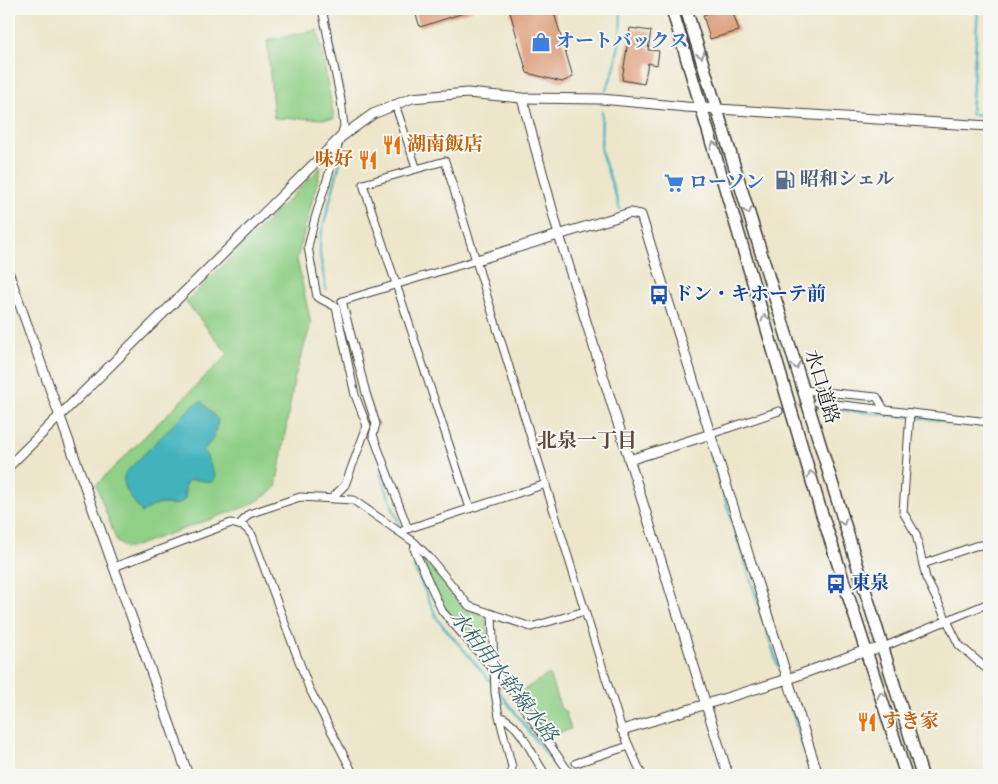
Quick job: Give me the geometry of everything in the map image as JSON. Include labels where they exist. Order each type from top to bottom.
[{"type":"highway","name":"水口道路","points":[[672,9],[818,498],[906,775]]},
{"type":"highway","name":"水口道路","points":[[686,9],[881,648],[922,775]]},
{"type":"street","points":[[322,9],[341,100],[344,126],[315,218],[308,247],[317,296],[336,307],[355,395],[367,426],[345,485],[332,498]]},
{"type":"street","points":[[9,466],[291,184],[341,137],[373,114],[395,104],[431,94],[467,93],[522,98],[601,99],[702,108],[989,126]]},
{"type":"street","points":[[522,98],[559,235],[728,775]]},
{"type":"street","points":[[395,104],[416,168]]},
{"type":"street","points":[[470,508],[364,184],[445,161],[622,730],[642,775]]},
{"type":"street","points":[[408,529],[373,435],[376,424],[342,301],[630,212],[641,215],[818,775]]},
{"type":"street","points":[[9,274],[188,775]]},
{"type":"street","points":[[803,390],[877,397],[885,411]]},
{"type":"street","points":[[817,402],[989,422]]},
{"type":"street","points":[[629,460],[779,411]]},
{"type":"street","points":[[910,414],[903,512],[916,534],[923,564],[934,596],[959,645],[989,671]]},
{"type":"street","points":[[365,420],[374,417]]},
{"type":"street","points":[[399,532],[546,484]]},
{"type":"street","points":[[239,525],[249,514],[290,500],[312,497],[353,500],[416,544],[469,606],[532,627],[585,611]]},
{"type":"street","points":[[114,567],[231,523],[245,527],[252,535],[309,688],[354,775]]},
{"type":"street","points":[[416,544],[414,549],[442,611],[495,676],[512,691],[571,775]]},
{"type":"street","points":[[923,564],[975,546],[989,544]]},
{"type":"street","points":[[622,730],[881,648],[989,603]]},
{"type":"street","points":[[492,614],[495,693],[512,767],[511,775]]},
{"type":"street","points":[[499,716],[508,719],[546,775]]},
{"type":"street","points":[[576,763],[629,746]]},
{"type":"green space","points":[[318,30],[334,119],[274,118],[267,40]]},
{"type":"green space","points":[[321,167],[297,259],[311,324],[294,380],[276,488],[253,504],[127,549],[117,542],[96,485],[228,354],[186,302]]},
{"type":"green space","points":[[418,552],[466,610],[482,615],[487,622],[489,661],[442,605]]},
{"type":"green space","points":[[549,674],[561,709],[565,711],[571,729],[548,736],[517,694]]},
{"type":"water","points":[[202,402],[218,420],[213,438],[204,450],[215,475],[214,480],[211,482],[189,481],[185,486],[185,499],[182,502],[174,505],[161,504],[151,507],[142,513],[126,489],[125,473],[193,405]]},
{"type":"building","points":[[414,9],[473,9],[473,10],[420,27]]},
{"type":"building","name":"オートバックス","points":[[520,9],[553,9],[573,77],[562,82],[527,73],[510,12]]},
{"type":"building","points":[[723,9],[732,9],[739,31],[710,39],[703,15]]},
{"type":"building","points":[[630,28],[651,31],[648,50],[659,51],[657,65],[648,63],[644,84],[622,80]]},
{"type":"waterway","name":"水柏用水幹線水路","points":[[326,9],[344,98]]},
{"type":"waterway","points":[[606,90],[614,70],[620,39],[621,9]]},
{"type":"waterway","points":[[978,9],[971,114],[989,115]]},
{"type":"waterway","points":[[602,112],[601,151],[620,209]]},
{"type":"waterway","name":"水柏用水幹線水路","points":[[326,289],[320,255],[320,239],[344,147]]},
{"type":"waterway","points":[[813,407],[989,425]]},
{"type":"waterway","points":[[709,448],[778,666]]},
{"type":"waterway","name":"水柏用水幹線水路","points":[[380,473],[399,524]]},
{"type":"waterway","name":"水柏用水幹線水路","points":[[414,567],[438,620],[492,683]]},
{"type":"waterway","name":"水柏用水幹線水路","points":[[497,689],[562,775]]},
{"type":"waterway","points":[[786,692],[812,775]]},
{"type":"tunnel","points":[[779,411],[809,402]]},
{"type":"place","name":"オートバックス","points":[[541,42]]},
{"type":"place","name":"湖南飯店","points":[[392,145]]},
{"type":"place","name":"味好","points":[[368,160]]},
{"type":"place","name":"昭和シェル","points":[[785,180]]},
{"type":"place","name":"ローソン","points":[[674,183]]},
{"type":"place","name":"ドン・キホーテ前","points":[[659,295]]},
{"type":"place","name":"東泉","points":[[836,584]]},
{"type":"place","name":"すき家","points":[[867,722]]},
{"type":"district","name":"北泉一丁目","points":[[587,441]]}]
